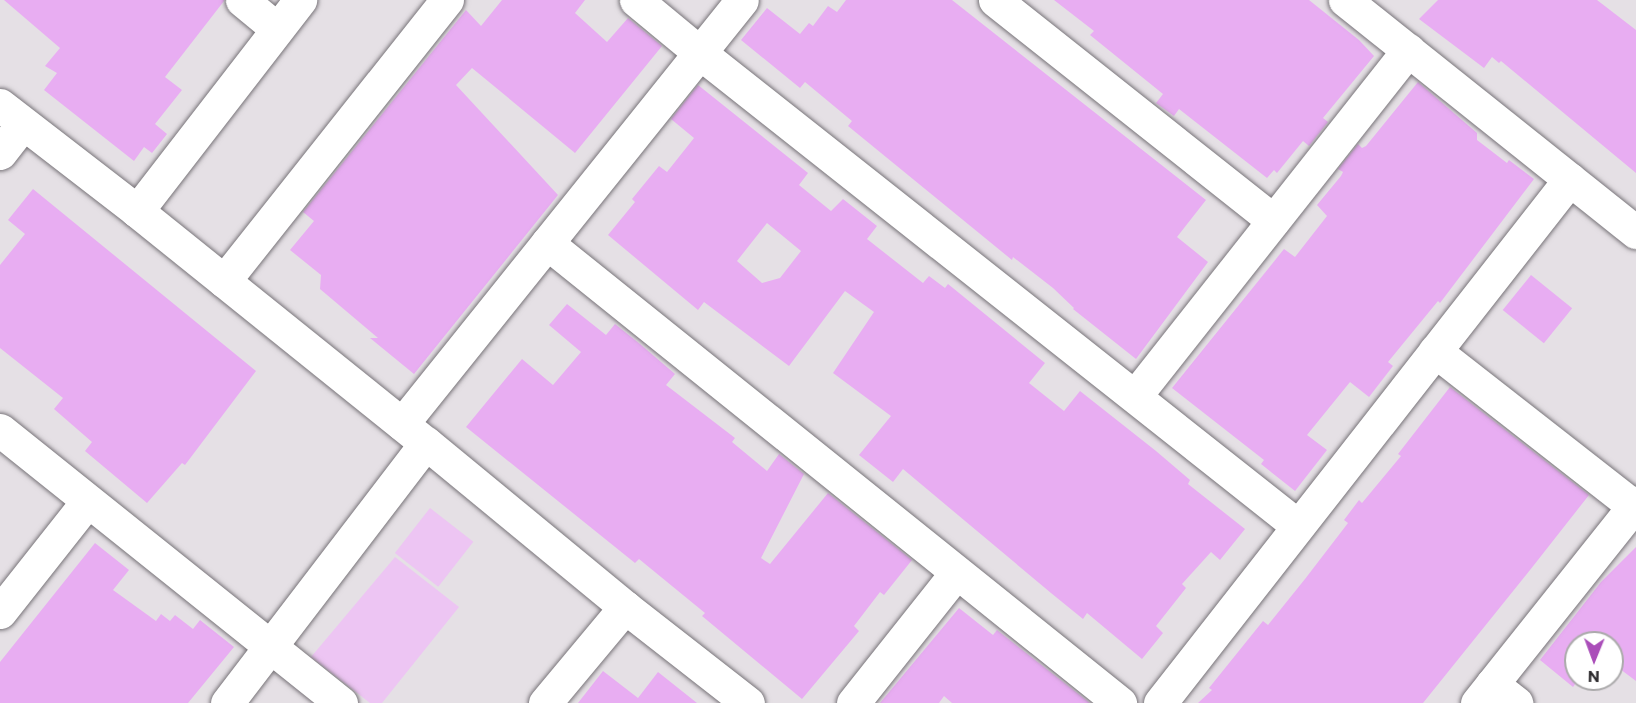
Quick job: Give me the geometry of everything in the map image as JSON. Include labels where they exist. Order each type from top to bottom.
[{"type":"street","points":[[242,0],[276,28]]},
{"type":"street","points":[[137,211],[276,28],[300,0]]},
{"type":"street","points":[[224,281],[447,0]]},
{"type":"street","points":[[636,0],[1298,526]]},
{"type":"street","points":[[227,703],[270,648],[414,434],[547,243],[742,0]]},
{"type":"street","points":[[995,0],[1273,220]]},
{"type":"street","points":[[1345,0],[1636,232]]},
{"type":"street","points":[[1135,396],[1408,50]]},
{"type":"street","points":[[0,153],[12,114],[137,211],[414,434],[624,607],[748,703]]},
{"type":"street","points":[[1160,703],[1570,179]]},
{"type":"street","points":[[547,243],[1120,703]]},
{"type":"street","points":[[1436,351],[1635,506],[1495,697]]},
{"type":"street","points":[[0,430],[87,502],[341,703]]},
{"type":"street","points":[[0,612],[87,502]]},
{"type":"street","points":[[853,703],[956,573]]},
{"type":"street","points":[[545,703],[624,607]]},
{"type":"shaded area","points":[[430,508],[473,542],[438,587],[395,553]]},
{"type":"shaded area","points":[[395,557],[459,607],[382,703],[370,703],[311,657]]},
{"type":"building","points":[[4,0],[224,1],[165,77],[182,90],[155,124],[167,134],[152,153],[144,147],[134,161],[44,90],[57,73],[45,66],[60,48]]},
{"type":"building","points":[[502,0],[585,0],[575,13],[607,42],[628,18],[662,46],[575,153],[472,68],[456,85],[558,195],[414,374],[370,338],[378,338],[320,289],[321,275],[290,250],[314,221],[303,212],[466,10],[481,26]]},
{"type":"building","points":[[846,0],[952,0],[1206,200],[1177,237],[1208,262],[1136,359],[1073,309],[1053,288],[1013,257],[1012,260],[848,126],[852,121],[805,82],[800,88],[741,40],[767,8],[800,34],[809,23],[813,26],[828,6],[837,12]]},
{"type":"building","points":[[1054,0],[1309,0],[1359,40],[1374,56],[1323,118],[1328,122],[1309,146],[1303,141],[1277,173],[1274,170],[1267,178],[1179,109],[1174,116],[1156,103],[1163,94],[1090,35],[1094,31]]},
{"type":"building","points":[[1438,0],[1597,0],[1636,30],[1636,173],[1501,61],[1499,63],[1492,57],[1484,68],[1419,19]]},
{"type":"building","points":[[1418,82],[1477,133],[1477,140],[1507,163],[1509,160],[1534,179],[1440,303],[1438,301],[1388,362],[1393,366],[1369,397],[1350,382],[1307,435],[1327,450],[1295,491],[1261,464],[1264,460],[1172,388],[1284,249],[1295,257],[1327,216],[1317,205],[1341,176],[1343,172],[1338,169],[1358,144],[1362,148],[1366,146]]},
{"type":"building","points":[[698,85],[808,173],[799,185],[831,211],[843,199],[877,226],[867,239],[923,283],[929,276],[945,288],[948,284],[1045,363],[1029,383],[1064,411],[1080,391],[1156,451],[1190,480],[1188,484],[1245,529],[1220,560],[1211,552],[1182,584],[1186,588],[1156,626],[1163,633],[1142,659],[1087,613],[1083,619],[903,469],[893,482],[859,455],[891,416],[833,373],[874,312],[845,291],[789,366],[704,302],[698,310],[608,235],[635,202],[632,199],[659,166],[667,172],[694,138],[671,119]],"holes":[[[767,223],[801,251],[780,278],[762,283],[737,261]]]},
{"type":"building","points":[[33,189],[256,371],[185,465],[182,463],[147,503],[85,451],[92,442],[54,409],[63,398],[0,348],[0,265],[25,234],[8,220]]},
{"type":"building","points":[[1531,275],[1572,308],[1544,343],[1503,310]]},
{"type":"building","points":[[567,304],[606,335],[615,324],[640,344],[675,374],[666,385],[735,438],[732,442],[767,471],[779,454],[804,474],[761,558],[770,564],[828,493],[912,560],[884,595],[880,592],[854,626],[859,631],[802,699],[702,616],[705,613],[639,559],[635,563],[466,427],[522,359],[553,385],[581,352],[549,325]]},
{"type":"building","points":[[1450,387],[1589,495],[1534,565],[1423,703],[1198,703],[1212,690],[1209,688],[1263,621],[1268,625],[1305,579],[1348,523],[1344,520],[1359,500],[1362,503],[1401,456],[1398,454]]},
{"type":"building","points":[[95,543],[129,570],[113,590],[156,621],[161,614],[170,621],[175,615],[193,629],[200,620],[234,647],[188,703],[0,703],[0,662]]},
{"type":"building","points":[[1636,547],[1636,681],[1624,672],[1624,631],[1564,631],[1564,680],[1540,660],[1601,582]]},
{"type":"building","points":[[959,608],[993,635],[997,630],[1090,703],[952,703],[944,696],[939,703],[880,703]]},
{"type":"building","points":[[603,671],[638,698],[658,672],[697,703],[578,703]]}]
